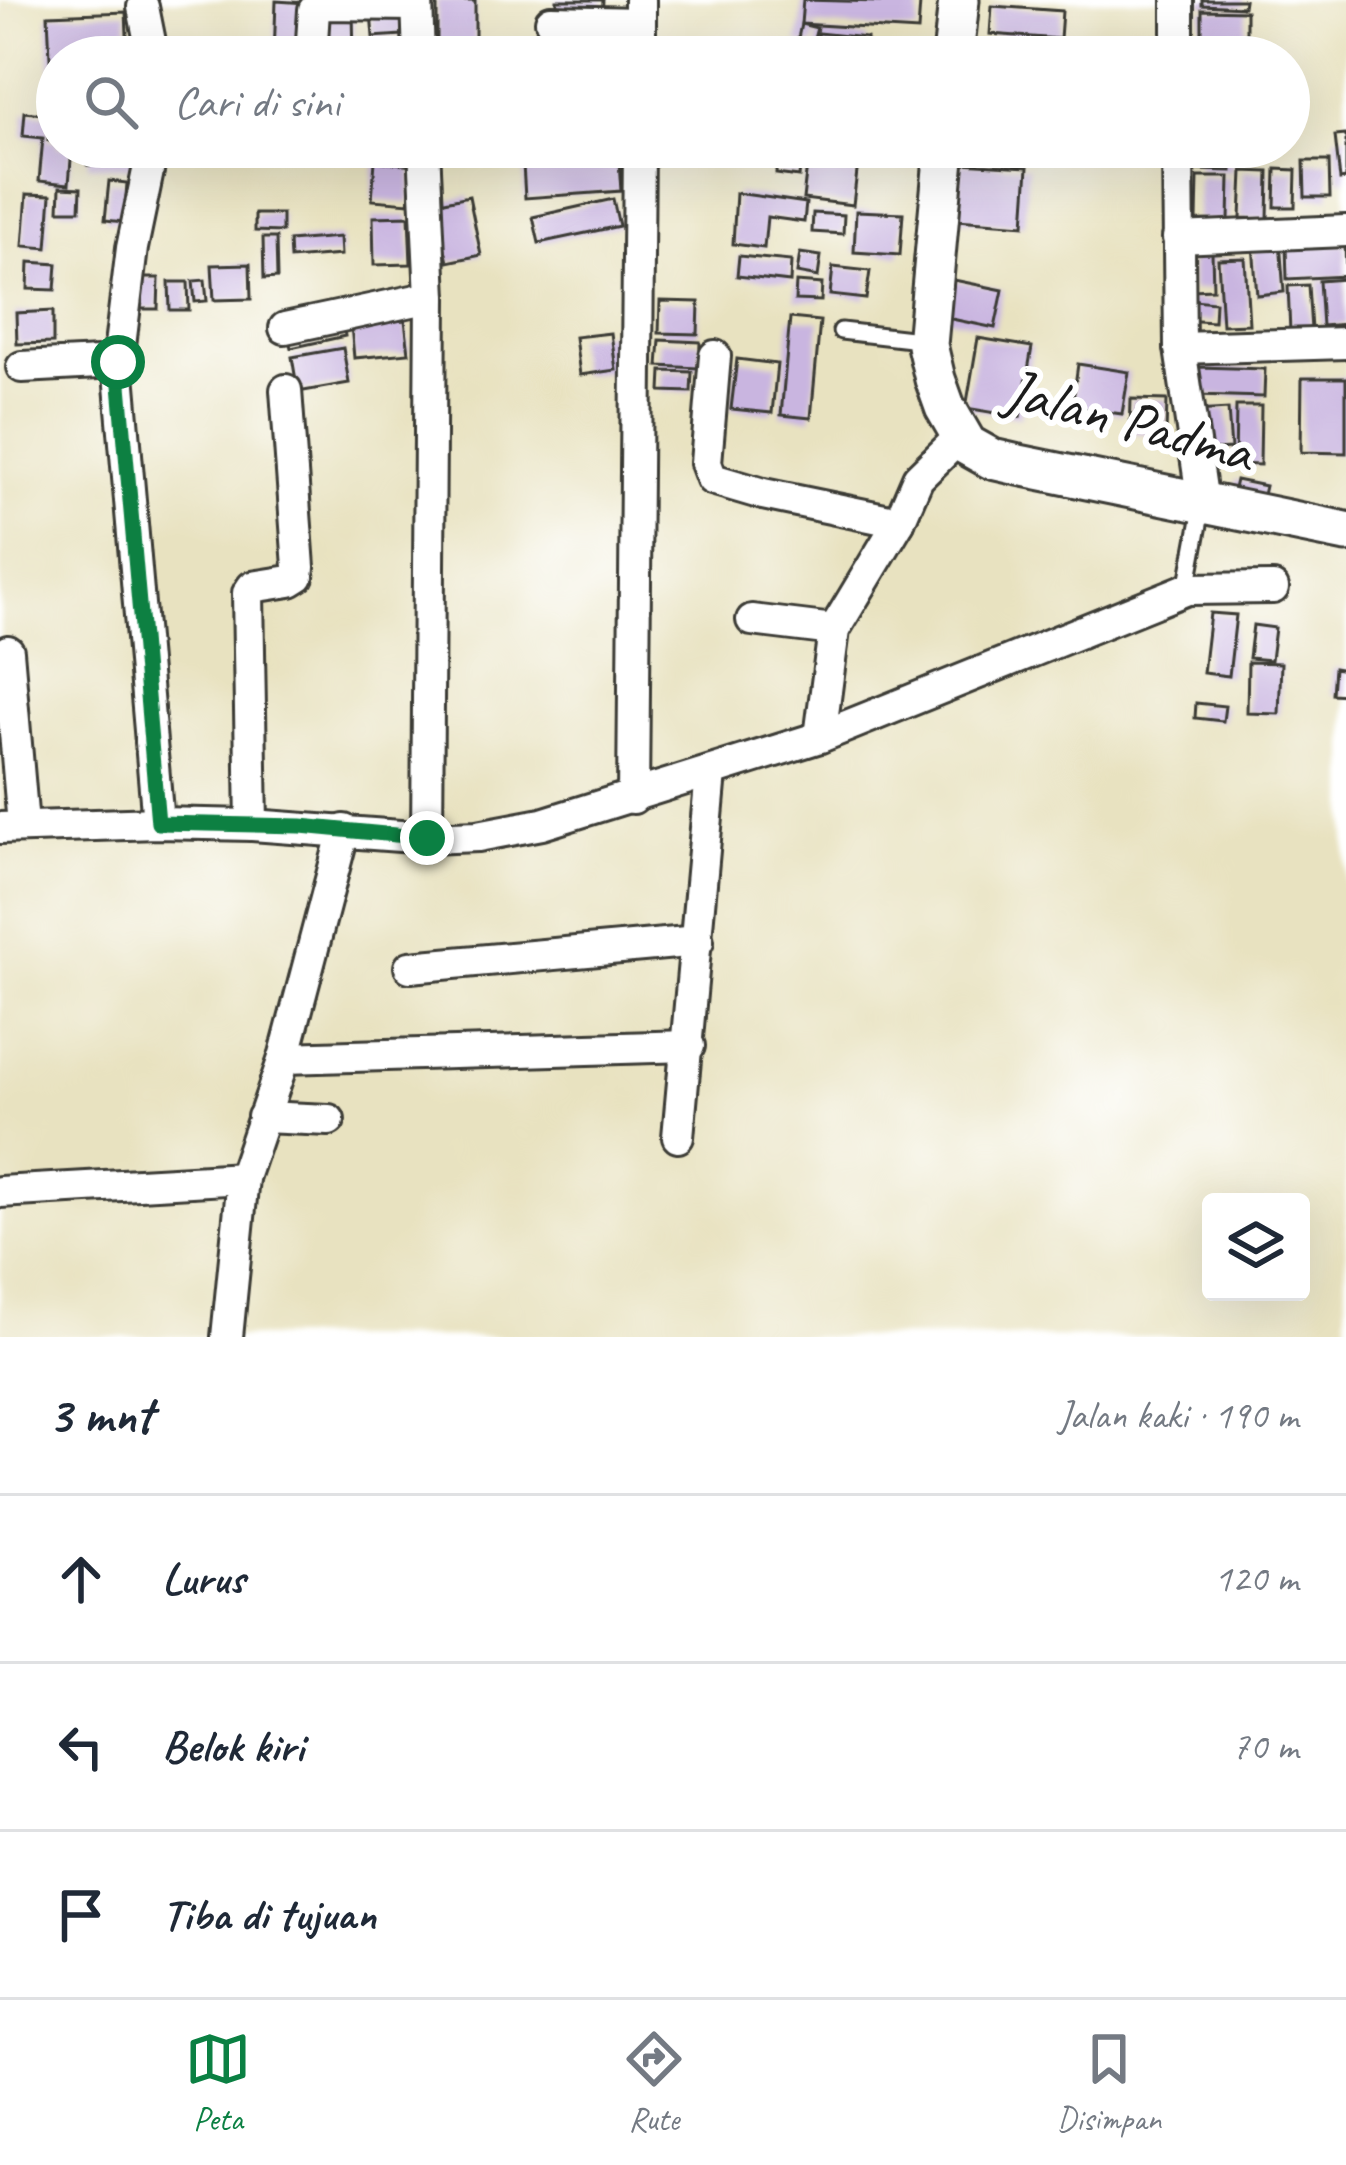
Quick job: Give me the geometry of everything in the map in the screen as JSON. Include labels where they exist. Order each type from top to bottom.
[{"type":"street","points":[[955,36],[959,0]]},
{"type":"street","points":[[1178,0],[1178,36]]},
{"type":"street","points":[[312,36],[314,10],[322,4],[417,2],[418,36]]},
{"type":"street","points":[[143,8],[149,36]]},
{"type":"street","points":[[550,21],[640,12]]},
{"type":"street","points":[[149,168],[132,248],[118,362],[158,823]]},
{"type":"street","points":[[425,168],[431,297],[427,838]]},
{"type":"street","points":[[633,797],[639,168]]},
{"type":"street","name":"Jalan Padma","points":[[943,168],[928,340],[934,379],[968,445],[992,459],[1346,532]]},
{"type":"street","points":[[1178,168],[1180,348],[1203,503]]},
{"type":"street","points":[[1178,238],[1346,231]]},
{"type":"street","points":[[284,328],[431,297]]},
{"type":"street","points":[[1180,348],[1346,343]]},
{"type":"street","points":[[715,356],[706,463],[712,479],[898,522]]},
{"type":"street","points":[[22,367],[118,362]]},
{"type":"street","points":[[252,825],[248,593],[252,587],[290,581],[298,576],[299,567],[286,390]]},
{"type":"street","points":[[820,736],[834,630],[919,478],[961,436]]},
{"type":"street","points":[[8,651],[12,826],[252,825],[427,838],[478,836],[542,824],[820,736],[1187,589],[1273,588]]},
{"type":"street","points":[[752,620],[834,630]]},
{"type":"street","points":[[678,1137],[711,773]]},
{"type":"street","points":[[226,1337],[243,1178],[284,1058],[344,830]]},
{"type":"street","points":[[410,967],[698,940]]},
{"type":"street","points":[[284,1058],[689,1046]]},
{"type":"street","points":[[263,1117],[329,1120]]},
{"type":"street","points":[[0,1192],[243,1178]]},
{"type":"lane","points":[[841,331],[928,340]]},
{"type":"lane","points":[[1187,589],[1203,503]]},
{"type":"building","points":[[557,0],[603,0],[602,16],[557,14]]},
{"type":"building","points":[[803,0],[920,3],[918,31],[801,24]]},
{"type":"building","points":[[1202,0],[1244,0],[1243,7],[1202,5]]},
{"type":"building","points":[[276,1],[306,3],[305,36],[275,36]]},
{"type":"building","points":[[437,1],[475,1],[475,36],[437,36]]},
{"type":"building","points":[[992,6],[1062,11],[1060,36],[990,34]]},
{"type":"building","points":[[401,10],[402,35],[373,36],[371,12]]},
{"type":"building","points":[[1202,10],[1246,11],[1246,35],[1202,34]]},
{"type":"building","points":[[126,12],[127,36],[49,36],[48,15]]},
{"type":"building","points":[[327,12],[353,12],[354,36],[328,36]]},
{"type":"building","points":[[801,24],[817,28],[815,36],[798,36]]},
{"type":"building","points":[[25,112],[36,113],[36,137],[23,136]]},
{"type":"building","points":[[1346,135],[1346,179],[1340,180],[1335,136]]},
{"type":"building","points":[[1310,161],[1329,161],[1330,197],[1305,197],[1304,168],[1310,168]]},
{"type":"building","points":[[40,168],[70,168],[69,184],[39,181]]},
{"type":"building","points":[[374,168],[413,168],[409,203],[372,200]]},
{"type":"building","points":[[523,168],[619,168],[621,191],[525,198]]},
{"type":"building","points":[[776,168],[800,168],[799,177],[776,174]]},
{"type":"building","points":[[807,168],[857,168],[853,205],[803,199]]},
{"type":"building","points":[[961,168],[1028,168],[1024,225],[957,220]]},
{"type":"building","points":[[1276,169],[1296,170],[1295,207],[1275,207]]},
{"type":"building","points":[[1243,171],[1269,172],[1268,219],[1241,218]]},
{"type":"building","points":[[1198,177],[1230,177],[1229,221],[1197,220]]},
{"type":"building","points":[[109,181],[127,183],[124,222],[105,220]]},
{"type":"building","points":[[60,187],[81,188],[80,210],[59,210]]},
{"type":"building","points":[[736,193],[806,203],[804,222],[767,217],[764,248],[733,244]]},
{"type":"building","points":[[27,194],[51,195],[47,248],[23,246]]},
{"type":"building","points":[[469,196],[481,255],[448,262],[435,203]]},
{"type":"building","points":[[613,199],[619,226],[539,243],[533,217]]},
{"type":"building","points":[[856,211],[903,213],[900,255],[854,252]]},
{"type":"building","points":[[813,213],[844,215],[843,234],[812,232]]},
{"type":"building","points":[[255,214],[282,214],[282,232],[255,231]]},
{"type":"building","points":[[409,216],[411,264],[374,265],[373,217]]},
{"type":"building","points":[[340,237],[341,255],[290,259],[289,241]]},
{"type":"building","points":[[263,238],[276,238],[277,278],[264,279]]},
{"type":"building","points":[[1280,242],[1284,292],[1257,295],[1253,245]]},
{"type":"building","points":[[1345,244],[1346,276],[1287,279],[1286,246]]},
{"type":"building","points":[[1191,252],[1212,252],[1213,289],[1192,290]]},
{"type":"building","points":[[800,253],[821,256],[818,277],[797,273]]},
{"type":"building","points":[[739,256],[791,261],[790,282],[737,276]]},
{"type":"building","points":[[1245,258],[1249,324],[1222,325],[1218,259]]},
{"type":"building","points":[[29,262],[57,264],[55,290],[28,289]]},
{"type":"building","points":[[250,264],[251,299],[214,300],[212,265]]},
{"type":"building","points":[[833,267],[870,271],[866,299],[830,295]]},
{"type":"building","points":[[140,278],[159,278],[158,309],[139,309]]},
{"type":"building","points":[[1345,279],[1346,324],[1322,326],[1319,281]]},
{"type":"building","points":[[205,280],[207,301],[195,302],[193,281]]},
{"type":"building","points":[[954,280],[1003,290],[995,328],[947,318]]},
{"type":"building","points":[[169,282],[188,282],[189,310],[170,310]]},
{"type":"building","points":[[796,282],[822,284],[821,301],[795,300]]},
{"type":"building","points":[[1308,285],[1311,330],[1290,332],[1288,286]]},
{"type":"building","points":[[1183,299],[1215,302],[1214,322],[1181,320]]},
{"type":"building","points":[[660,301],[699,302],[698,334],[659,333]]},
{"type":"building","points":[[53,311],[53,343],[17,344],[16,313]]},
{"type":"building","points":[[790,318],[820,321],[811,418],[781,415]]},
{"type":"building","points":[[405,320],[409,353],[354,358],[351,325]]},
{"type":"building","points":[[343,323],[345,336],[291,348],[288,335]]},
{"type":"building","points":[[611,333],[616,370],[580,375],[575,337]]},
{"type":"building","points":[[978,338],[1032,347],[1020,417],[966,408]]},
{"type":"building","points":[[660,340],[700,342],[699,368],[658,366]]},
{"type":"building","points":[[343,348],[349,383],[298,392],[292,357]]},
{"type":"building","points":[[737,359],[777,364],[772,413],[731,409]]},
{"type":"building","points":[[1078,364],[1129,372],[1122,414],[1072,407]]},
{"type":"building","points":[[1198,367],[1265,369],[1264,397],[1197,395]]},
{"type":"building","points":[[662,371],[692,372],[691,392],[661,391]]},
{"type":"building","points":[[1302,378],[1346,378],[1346,453],[1301,452]]},
{"type":"building","points":[[1131,399],[1167,400],[1166,434],[1130,433]]},
{"type":"building","points":[[1236,406],[1261,406],[1260,465],[1235,464]]},
{"type":"building","points":[[1228,409],[1231,449],[1199,451],[1196,411]]},
{"type":"building","points":[[1236,480],[1265,486],[1262,499],[1233,493]]},
{"type":"building","points":[[1210,613],[1236,615],[1229,676],[1203,673]]},
{"type":"building","points":[[1253,625],[1275,628],[1271,660],[1249,658]]},
{"type":"building","points":[[1248,662],[1281,663],[1279,714],[1247,713]]},
{"type":"building","points":[[1334,668],[1346,670],[1346,695],[1332,694]]},
{"type":"building","points":[[1196,703],[1225,706],[1223,721],[1195,718]]},
{"type":"route","points":[[118,362],[158,823],[301,826],[427,838]]}]
